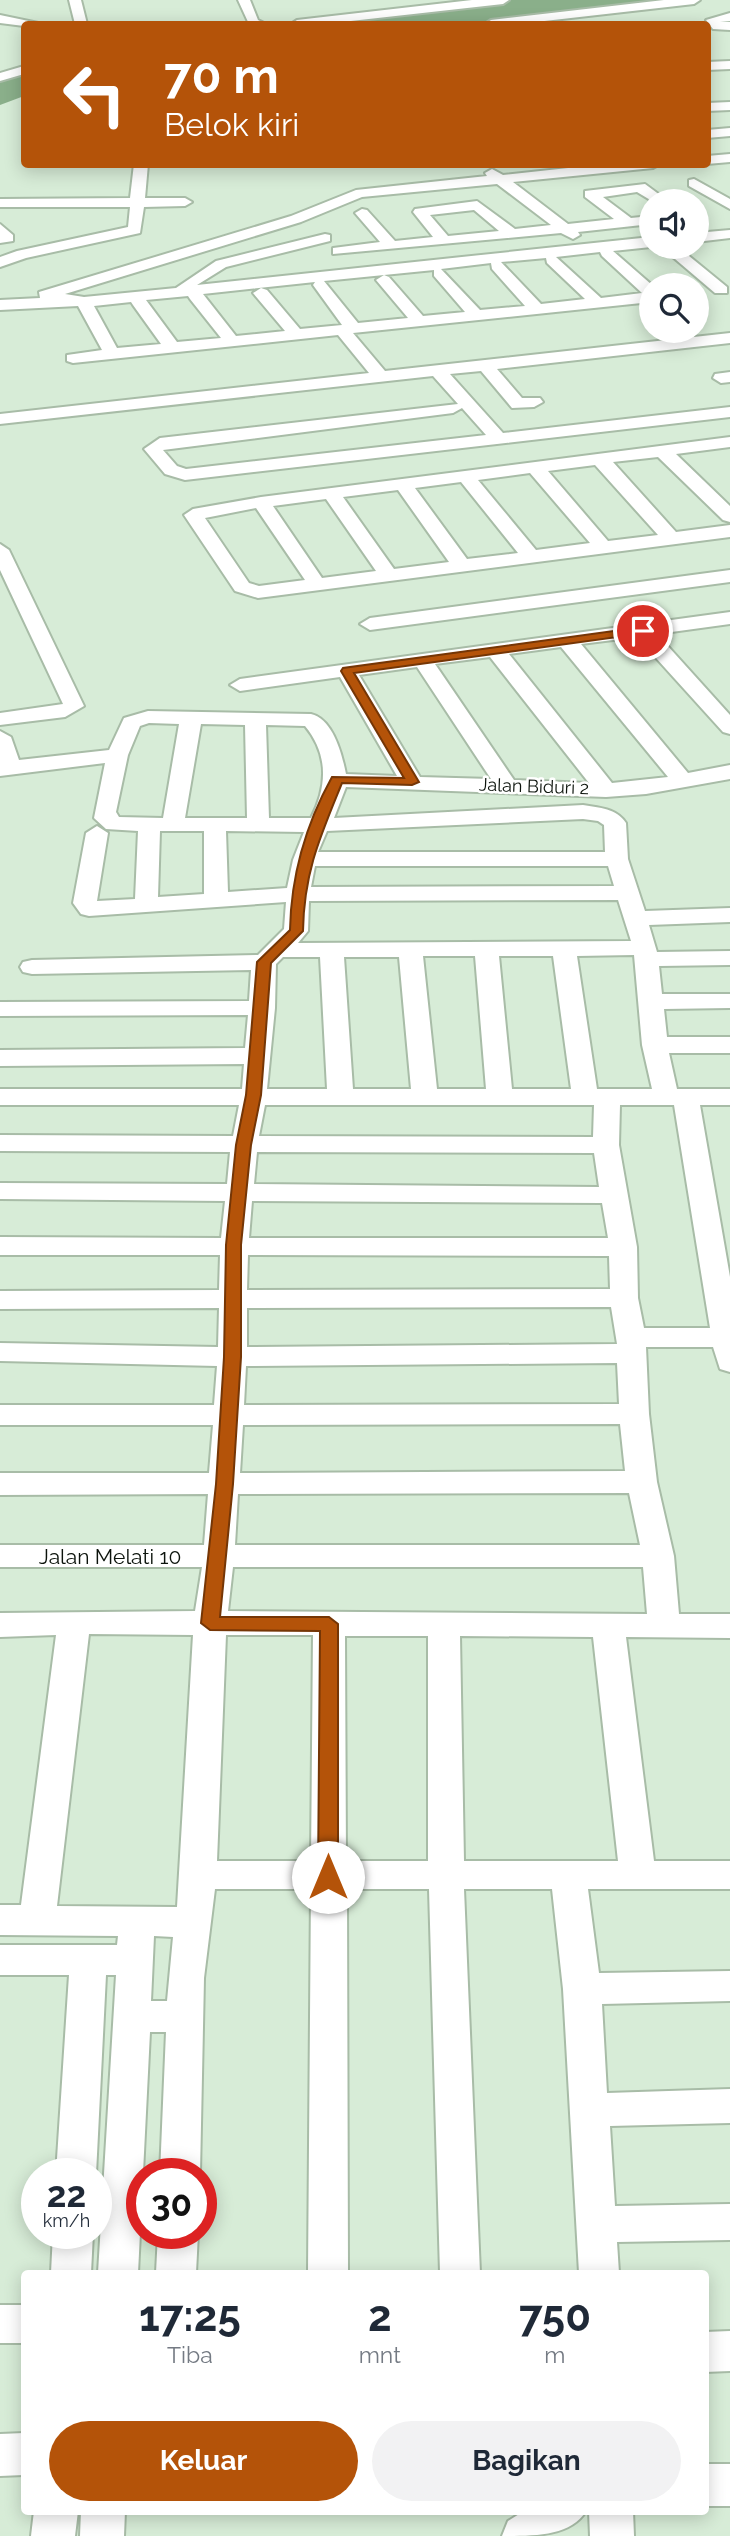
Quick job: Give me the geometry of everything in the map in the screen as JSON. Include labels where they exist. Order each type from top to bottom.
[{"type":"street","points":[[75,0],[80,21]]},
{"type":"street","points":[[244,0],[254,21]]},
{"type":"street","points":[[323,21],[503,0]]},
{"type":"street","points":[[519,21],[694,0]]},
{"type":"street","points":[[565,16],[572,21]]},
{"type":"street","points":[[718,26],[713,19],[730,17]]},
{"type":"street","points":[[0,19],[21,22]]},
{"type":"street","points":[[711,66],[730,65]]},
{"type":"street","points":[[0,76],[21,71]]},
{"type":"street","points":[[711,107],[730,106]]},
{"type":"street","points":[[711,132],[730,132]]},
{"type":"street","points":[[711,157],[730,155]]},
{"type":"street","points":[[0,262],[22,254],[135,230],[137,202],[129,182],[138,168]]},
{"type":"street","points":[[486,168],[569,230],[583,248]]},
{"type":"street","points":[[84,302],[45,295],[296,219],[343,198],[565,168]]},
{"type":"street","points":[[496,176],[601,168]]},
{"type":"street","points":[[720,179],[694,183],[730,205]]},
{"type":"street","points":[[30,187],[38,201]]},
{"type":"street","points":[[629,223],[590,194],[640,187],[643,189]]},
{"type":"street","points":[[0,203],[185,202]]},
{"type":"street","points":[[444,241],[419,212],[477,205],[513,235]]},
{"type":"street","points":[[362,213],[392,246]]},
{"type":"street","points":[[296,219],[322,231],[353,273]]},
{"type":"street","points":[[338,251],[639,222]]},
{"type":"street","points":[[0,228],[8,238],[0,239]]},
{"type":"street","points":[[709,236],[730,234]]},
{"type":"street","points":[[174,292],[221,264],[325,238]]},
{"type":"street","points":[[0,305],[84,302],[639,243]]},
{"type":"street","points":[[607,253],[639,284]]},
{"type":"street","points":[[685,259],[725,290]]},
{"type":"street","points":[[552,260],[598,303]]},
{"type":"street","points":[[496,266],[537,309]]},
{"type":"street","points":[[439,273],[477,316]]},
{"type":"street","points":[[384,280],[419,321]]},
{"type":"street","points":[[321,285],[379,375]]},
{"type":"street","points":[[261,293],[296,334]]},
{"type":"street","points":[[196,296],[232,341]]},
{"type":"street","points":[[73,358],[639,297]]},
{"type":"street","points":[[84,302],[112,354]]},
{"type":"street","points":[[139,302],[172,347]]},
{"type":"street","points":[[709,326],[730,324]]},
{"type":"street","points":[[582,337],[606,344],[639,337]]},
{"type":"street","points":[[0,419],[484,364],[549,349],[730,338]]},
{"type":"street","points":[[484,364],[517,404],[534,402]]},
{"type":"street","points":[[429,370],[453,408],[490,439]]},
{"type":"street","points":[[429,370],[490,439]]},
{"type":"street","points":[[453,408],[160,443],[153,449],[172,470],[185,475],[730,412]]},
{"type":"street","points":[[711,415],[730,435]]},
{"type":"street","points":[[730,442],[261,502],[193,515],[242,587],[258,592],[730,531]]},
{"type":"street","points":[[662,451],[730,516]]},
{"type":"street","points":[[600,459],[672,539]]},
{"type":"street","points":[[535,467],[604,548]]},
{"type":"street","points":[[466,476],[531,557]]},
{"type":"street","points":[[403,484],[462,566]]},
{"type":"street","points":[[331,493],[389,575]]},
{"type":"street","points":[[261,502],[317,584]]},
{"type":"street","points":[[509,560],[530,586]]},
{"type":"street","points":[[0,719],[65,711],[74,706],[2,561]]},
{"type":"street","points":[[370,624],[730,569]]},
{"type":"street","points":[[393,614],[479,606],[530,586],[730,576]]},
{"type":"street","points":[[240,685],[722,619],[730,637]]},
{"type":"street","points":[[643,631],[730,728]]},
{"type":"street","points":[[567,641],[682,780]]},
{"type":"street","points":[[496,652],[606,789]]},
{"type":"street","points":[[423,661],[506,785]]},
{"type":"street","points":[[347,671],[412,782]]},
{"type":"street","points":[[173,825],[191,718]]},
{"type":"street","points":[[0,1352],[232,1357],[631,1345],[728,1345],[676,1096],[655,1045],[642,938],[617,859],[615,823],[604,815],[583,812],[319,825],[114,824],[105,818],[117,755],[127,729],[136,719],[311,720],[318,723],[337,780],[319,825],[305,859],[297,894],[278,948],[263,1008],[254,1095],[244,1145],[233,1245],[232,1357],[225,1484],[210,1623],[199,1875],[191,1922],[184,2016],[180,2158]]},
{"type":"street","points":[[255,719],[258,824]]},
{"type":"street","points":[[0,737],[5,768],[117,755]]},
{"type":"street","name":"Jalan Biduri 2","points":[[337,780],[606,789],[730,772]]},
{"type":"street","points":[[146,905],[149,824]]},
{"type":"street","points":[[215,825],[216,900]]},
{"type":"street","points":[[97,833],[85,903],[89,909],[297,894],[627,893]]},
{"type":"street","points":[[305,859],[617,859]]},
{"type":"street","points":[[278,948],[486,948],[642,938],[730,915]]},
{"type":"street","points":[[642,938],[730,958]]},
{"type":"street","points":[[32,967],[278,948],[577,942]]},
{"type":"street","points":[[577,942],[596,1096],[622,1247],[634,1413],[642,1482],[658,1556],[664,1625]]},
{"type":"street","points":[[410,948],[425,1096]]},
{"type":"street","points":[[486,948],[500,1096]]},
{"type":"street","points":[[332,949],[340,1096]]},
{"type":"street","points":[[651,1002],[730,1001]]},
{"type":"street","points":[[0,1009],[263,1008]]},
{"type":"street","points":[[655,1045],[730,1045]]},
{"type":"street","points":[[0,1058],[257,1056]]},
{"type":"street","points":[[0,1097],[730,1097]]},
{"type":"street","points":[[0,1143],[606,1146]]},
{"type":"street","points":[[0,1191],[614,1195]]},
{"type":"street","points":[[0,1246],[622,1247]]},
{"type":"street","points":[[0,1300],[624,1298]]},
{"type":"street","points":[[0,1415],[634,1413]]},
{"type":"street","points":[[0,1483],[642,1482]]},
{"type":"street","name":"Jalan Melati 10","points":[[0,1556],[658,1556]]},
{"type":"street","points":[[37,1919],[74,1622]]},
{"type":"street","points":[[0,1625],[74,1622],[664,1625],[730,1628]]},
{"type":"street","points":[[328,2270],[329,1624]]},
{"type":"street","points":[[444,1625],[446,1874],[460,2270]]},
{"type":"street","points":[[608,1625],[638,1876]]},
{"type":"street","points":[[199,1875],[730,1875]]},
{"type":"street","points":[[568,1876],[582,1989],[599,2270]]},
{"type":"street","points":[[0,1920],[191,1922]]},
{"type":"street","points":[[118,2270],[138,1920]]},
{"type":"street","points":[[77,2158],[89,1958]]},
{"type":"street","points":[[0,1960],[136,1960]]},
{"type":"street","points":[[582,1989],[730,1986]]},
{"type":"street","points":[[134,2017],[184,2016]]},
{"type":"street","points":[[589,2110],[730,2106]]},
{"type":"street","points":[[596,2224],[730,2222]]},
{"type":"street","points":[[71,2270],[72,2249]]},
{"type":"street","points":[[176,2270],[177,2249]]},
{"type":"street","points":[[0,2324],[21,2324]]},
{"type":"street","points":[[709,2351],[730,2351]]},
{"type":"street","points":[[0,2455],[21,2454]]},
{"type":"street","points":[[709,2485],[730,2485]]},
{"type":"street","points":[[53,2536],[56,2515]]},
{"type":"street","points":[[102,2536],[103,2515]]},
{"type":"street","points":[[524,2536],[558,2515]]},
{"type":"street","points":[[611,2515],[612,2536]]},
{"type":"shaded area","points":[[503,0],[691,0],[516,21],[323,21]]},
{"type":"shaded area","points":[[21,71],[21,97],[0,105],[0,77]]},
{"type":"route","points":[[328,1877],[329,1624],[210,1623],[225,1484],[234,1299],[233,1245],[244,1145],[254,1095],[263,1008],[264,962],[296,931],[297,894],[305,859],[329,807],[337,780],[412,782],[379,721],[347,671],[643,631]]}]
